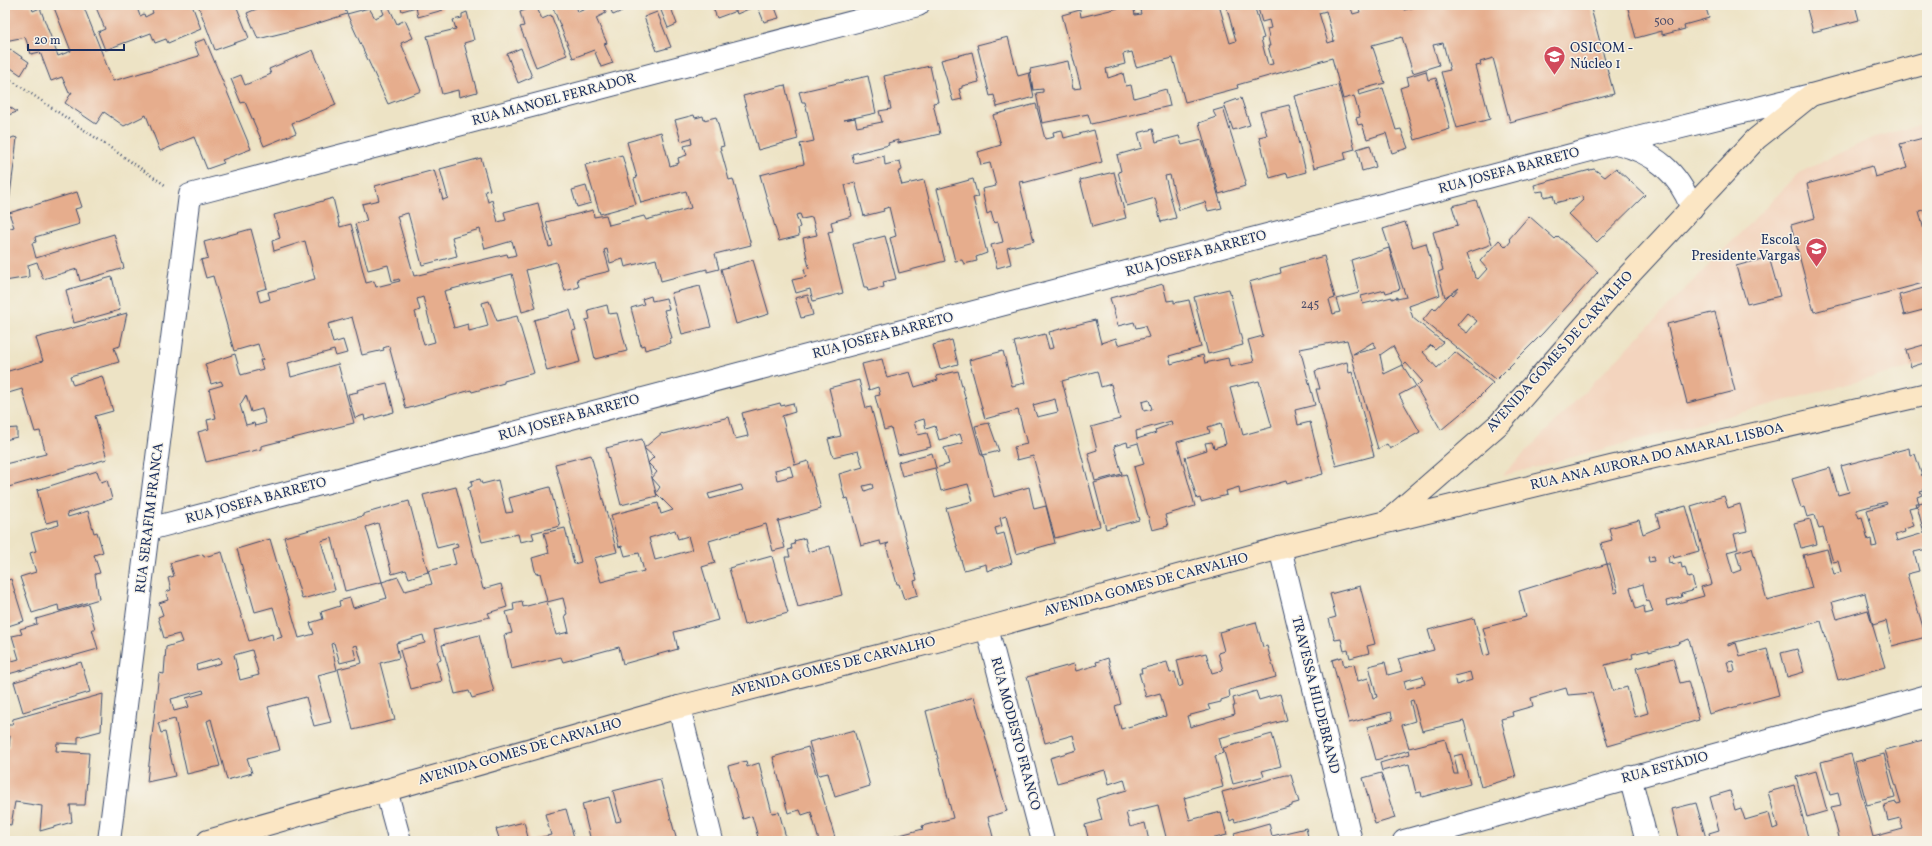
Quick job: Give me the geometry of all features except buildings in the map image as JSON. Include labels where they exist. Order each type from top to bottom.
[{"type":"street","name":"RUA MANOEL FERRADOR","points":[[190,195],[918,5]]},
{"type":"street","name":"AVENIDA GOMES DE CARVALHO","points":[[208,841],[679,707],[987,628],[1280,548],[1387,522],[1500,423],[1627,277],[1756,139],[1811,94],[1927,63]]},
{"type":"street","name":"RUA JOSEFA BARRETO","points":[[149,529],[1617,143],[1811,94]]},
{"type":"street","name":"RUA JOSEFA BARRETO","points":[[1617,143],[1636,148],[1653,157],[1668,170],[1686,194],[1692,208]]},
{"type":"street","name":"RUA SERAFIM FRANCA","points":[[109,841],[190,195]]},
{"type":"street","name":"RUA ANA AURORA DO AMARAL LISBOA","points":[[1387,522],[1610,467],[1927,394]]},
{"type":"street","name":"TRAVESSA HILDEBRAND","points":[[1280,548],[1351,841]]},
{"type":"street","name":"RUA MODESTO FRANCO","points":[[987,628],[1043,841]]},
{"type":"street","name":"RUA ESTÁDIO","points":[[1404,841],[1630,777],[1927,696]]},
{"type":"street","points":[[679,707],[712,841]]},
{"type":"street","points":[[1630,777],[1647,841]]},
{"type":"street","points":[[386,790],[400,841]]},
{"type":"path","points":[[5,76],[160,183],[190,195]]},
{"type":"shaded area","name":"Escola Presidente Vargas","points":[[1927,123],[1927,363],[1502,476],[1799,173],[1872,138]]},
{"type":"place","name":"OSICOM - Núcleo 1","points":[[1554,76]]},
{"type":"place","name":"Escola Presidente Vargas","points":[[1816,268]]}]
